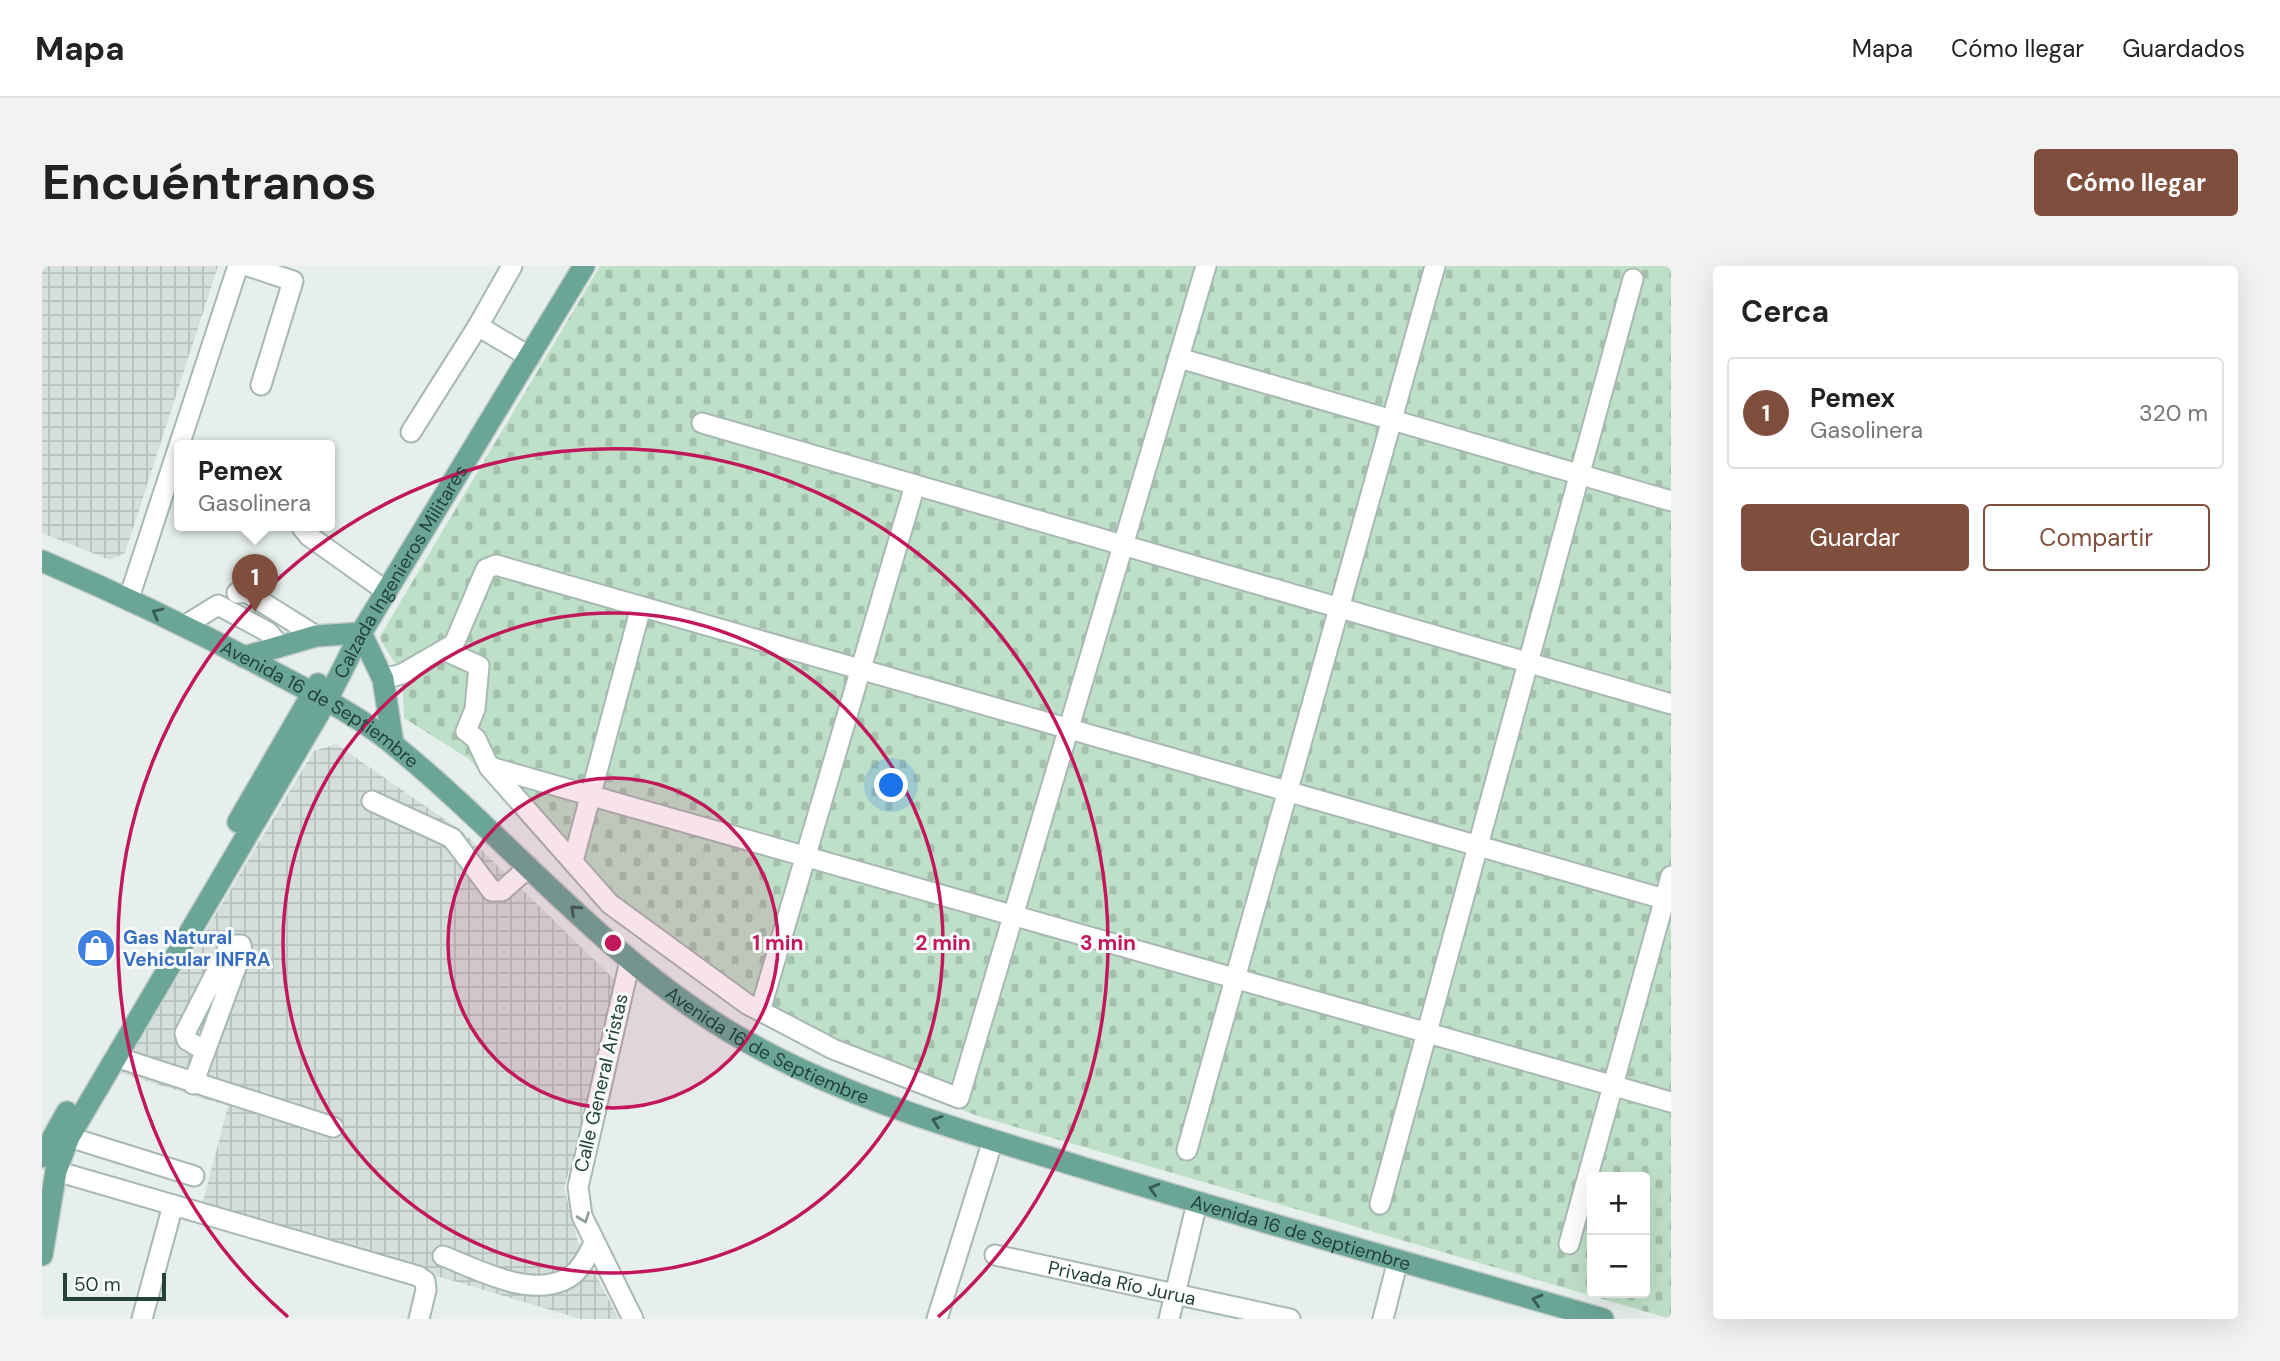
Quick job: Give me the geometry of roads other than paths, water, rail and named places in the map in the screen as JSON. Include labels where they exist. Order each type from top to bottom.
[{"type":"main road","name":"Calzada Ingenieros Militares","points":[[525,354],[572,266]]},
{"type":"main road","name":"Calzada Ingenieros Militares","points":[[49,1164],[69,1137],[116,1057],[353,633],[525,354],[584,266]]},
{"type":"main road","name":"Avenida 16 de Septiembre","points":[[42,561],[129,598],[320,696],[393,743],[630,961],[684,1003],[763,1051],[862,1096],[993,1140],[1196,1203],[1602,1319]]},
{"type":"main road","points":[[244,657],[273,639],[353,633],[383,679],[393,743]]},
{"type":"main road","name":"Calzada Ingenieros Militares","points":[[42,1255],[49,1164],[320,696]]},
{"type":"street","points":[[180,440],[237,266]]},
{"type":"street","points":[[248,266],[295,273],[261,385]]},
{"type":"street","points":[[411,432],[478,326],[512,266]]},
{"type":"street","points":[[446,651],[480,666],[475,709],[466,731],[476,739],[489,766],[610,904],[760,1012],[834,1049],[959,1098],[1206,266]]},
{"type":"street","points":[[1187,1150],[1435,266]]},
{"type":"street","points":[[1380,1204],[1633,279]]},
{"type":"street","points":[[478,326],[525,354]]},
{"type":"street","points":[[1178,358],[1671,501]]},
{"type":"street","points":[[702,424],[1671,704]]},
{"type":"street","points":[[129,598],[174,460]]},
{"type":"street","points":[[760,1012],[915,485]]},
{"type":"street","points":[[305,531],[382,588]]},
{"type":"street","points":[[383,679],[402,674],[446,651],[459,636],[485,569],[491,566],[1668,900]]},
{"type":"street","points":[[184,626],[227,600],[246,592],[316,636]]},
{"type":"street","points":[[227,600],[273,639],[294,621]]},
{"type":"street","points":[[573,861],[641,607]]},
{"type":"street","points":[[489,766],[1671,1102]]},
{"type":"street","points":[[372,801],[452,838],[492,891],[502,891],[529,867]]},
{"type":"street","points":[[1569,1244],[1668,900],[1671,876]]},
{"type":"street","points":[[193,1084],[242,951],[242,946],[233,943],[185,1033],[187,1040],[205,1051]]},
{"type":"street","name":"Calle General Aristas","points":[[630,961],[579,1172],[579,1203],[594,1243],[633,1319]]},
{"type":"street","points":[[116,1057],[333,1127]]},
{"type":"street","points":[[69,1137],[194,1176]]},
{"type":"street","points":[[937,1319],[993,1140]]},
{"type":"street","points":[[49,1164],[173,1205],[418,1276],[425,1281],[426,1290],[419,1319]]},
{"type":"street","points":[[1170,1319],[1196,1203]]},
{"type":"street","points":[[142,1319],[173,1205]]},
{"type":"street","points":[[443,1256],[509,1280],[547,1285],[564,1280],[578,1269],[594,1243]]},
{"type":"street","name":"Privada Río Jurua","points":[[995,1255],[1176,1292],[1290,1319]]},
{"type":"street","points":[[1383,1319],[1398,1260]]},
{"type":"place","name":"Pemex","points":[[255,612]]},
{"type":"place","name":"Gas Natural Vehicular INFRA","points":[[96,948]]}]
